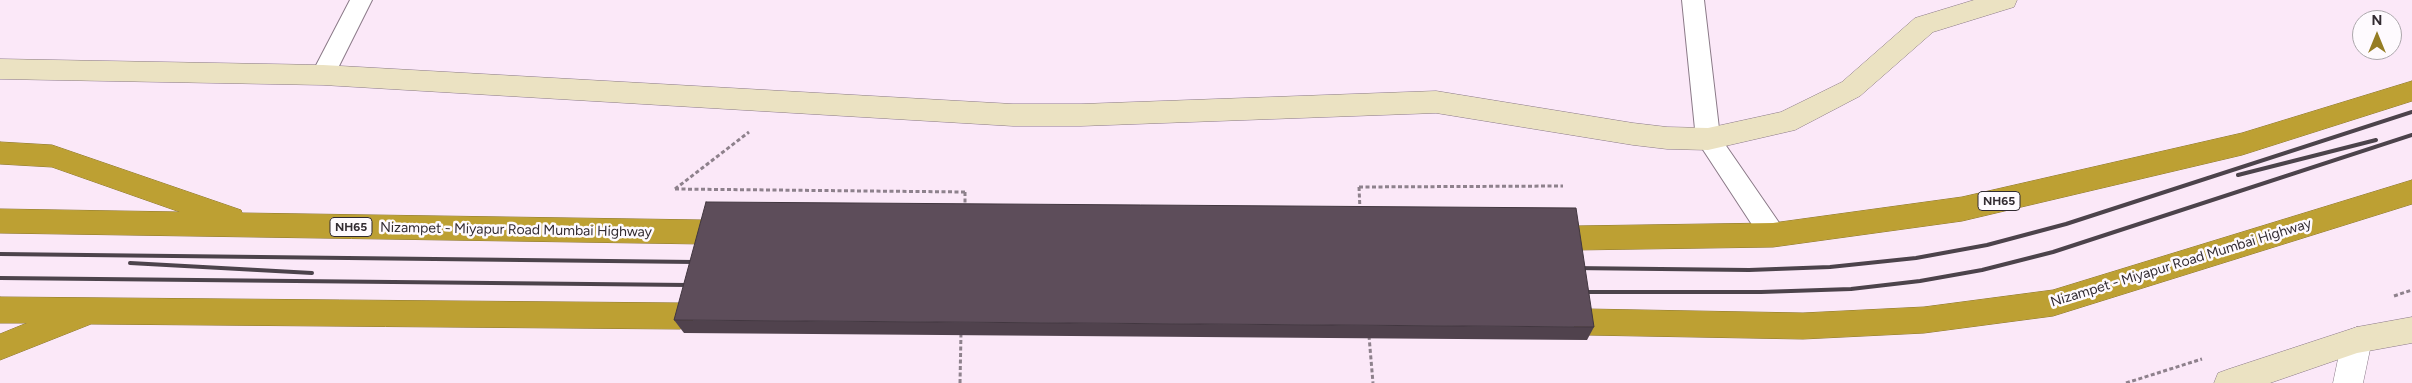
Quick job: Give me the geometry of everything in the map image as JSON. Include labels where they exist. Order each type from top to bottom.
[{"type":"highway","name":"NH65","points":[[1575,238],[1773,235],[1962,209],[2242,144],[2412,91]]},
{"type":"highway","points":[[0,153],[52,156],[255,226]]},
{"type":"highway","name":"Nizampet - Miyapur Road Mumbai Highway","points":[[1587,322],[1803,326],[1924,320],[2053,303],[2412,192]]},
{"type":"highway","name":"Nizampet - Miyapur Road Mumbai Highway","points":[[0,221],[702,232]]},
{"type":"highway","points":[[0,310],[680,316]]},
{"type":"highway","points":[[0,347],[95,310]]},
{"type":"street","points":[[0,69],[323,75],[1013,115],[1081,115],[1436,102],[1633,134],[1667,138],[1708,139],[1786,122],[1851,89],[1924,25],[2005,0]]},
{"type":"street","points":[[2229,383],[2357,340],[2412,330]]},
{"type":"street","points":[[2348,383],[2357,340]]},
{"type":"lane","points":[[323,75],[361,0]]},
{"type":"lane","points":[[1693,0],[1708,139],[1773,235]]},
{"type":"path","points":[[787,102],[675,188],[965,192],[965,212]]},
{"type":"path","points":[[1361,216],[1359,187],[1563,186]]},
{"type":"path","points":[[960,383],[961,326]]},
{"type":"path","points":[[1369,334],[1373,383]]},
{"type":"building","points":[[706,202],[1576,208],[1594,327],[674,320]]},
{"type":"railway","points":[[1572,268],[1749,270],[1830,267],[1916,258],[1987,245],[2066,224],[2412,112]]},
{"type":"railway","points":[[1582,292],[1761,292],[1851,289],[1920,281],[1982,270],[2053,252],[2412,135]]},
{"type":"railway","points":[[2238,175],[2376,140]]},
{"type":"railway","points":[[0,254],[695,262]]},
{"type":"railway","points":[[130,263],[312,273]]},
{"type":"railway","points":[[0,278],[688,285]]}]
